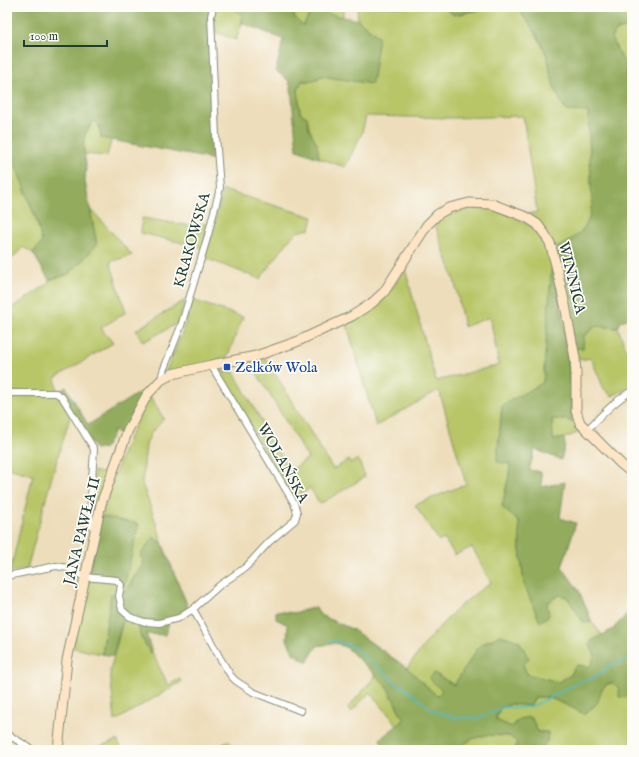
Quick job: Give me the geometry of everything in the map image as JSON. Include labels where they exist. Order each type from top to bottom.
[{"type":"street","name":"KRAKOWSKA","points":[[161,380],[163,371],[181,326],[208,235],[220,188],[216,136],[211,16],[213,7]]},
{"type":"street","name":"WINNICA","points":[[256,356],[296,342],[352,316],[372,303],[384,292],[427,225],[438,214],[449,208],[469,203],[492,204],[532,220],[544,233],[550,243],[575,358],[576,411],[580,423],[632,473]]},
{"type":"street","name":"JANA PAWŁA II","points":[[58,750],[67,660],[84,577],[101,504],[128,430],[147,395],[161,380],[172,374],[256,356]]},
{"type":"street","name":"WOLAŃSKA","points":[[84,577],[117,580],[121,585],[119,596],[122,610],[130,617],[145,622],[159,623],[179,618],[193,609],[220,585],[246,567],[269,542],[295,520],[297,512],[294,503],[212,365]]},
{"type":"street","points":[[586,430],[606,411],[632,391]]},
{"type":"street","points":[[7,393],[56,393],[62,397],[94,449],[90,514],[91,525],[96,528]]},
{"type":"street","points":[[7,576],[56,566],[68,568],[84,577]]},
{"type":"street","points":[[193,609],[220,658],[236,681],[253,692],[302,711]]},
{"type":"street","points":[[7,734],[33,750]]},
{"type":"green space","points":[[7,7],[209,7],[216,160],[101,138],[99,125],[94,120],[85,133],[83,145],[86,165],[85,182],[97,245],[69,274],[49,280],[33,253],[42,242],[37,222],[7,142]]},
{"type":"green space","points":[[216,7],[233,7],[242,16],[242,23],[236,40],[215,32],[213,17]]},
{"type":"green space","points":[[233,7],[288,7],[303,26],[312,10],[358,20],[379,37],[372,84],[320,76],[319,78],[311,81],[302,81],[298,88],[300,113],[307,117],[309,129],[317,144],[319,158],[297,150],[291,88],[288,80],[276,71],[283,39],[242,23],[242,16]]},
{"type":"green space","points":[[288,7],[343,7],[343,18],[312,10],[303,26]]},
{"type":"green space","points":[[357,7],[443,7],[454,15],[495,7],[516,7],[540,40],[549,63],[555,87],[564,107],[567,111],[588,111],[592,202],[589,219],[582,231],[571,240],[556,248],[528,214],[537,212],[523,116],[452,118],[366,116],[362,133],[345,167],[319,158],[317,144],[309,129],[307,117],[300,113],[298,88],[302,81],[311,81],[379,37],[358,20]]},
{"type":"green space","points":[[443,7],[495,7],[454,15]]},
{"type":"green space","points":[[516,7],[632,7],[632,42],[627,27],[617,30],[611,38],[627,68],[627,77],[632,86],[632,236],[630,239],[632,256],[632,317],[621,321],[618,328],[596,326],[584,336],[583,349],[575,348],[556,248],[571,240],[582,231],[589,219],[591,211],[592,202],[588,112],[567,111],[564,107],[555,87],[549,63],[540,40]]},
{"type":"green space","points":[[627,27],[632,42],[632,86],[627,77],[627,68],[611,38],[617,30]]},
{"type":"green space","points":[[94,120],[99,125],[101,138],[109,139],[111,141],[107,156],[84,154],[84,137]]},
{"type":"green space","points":[[7,142],[37,222],[42,242],[33,253],[23,247],[7,264]]},
{"type":"green space","points":[[223,190],[313,217],[310,229],[297,232],[290,239],[260,279],[205,258]]},
{"type":"green space","points":[[90,208],[132,255],[110,262],[126,312],[101,328],[113,343],[55,378],[58,392],[7,392],[7,311],[48,284],[49,280],[69,274],[97,245]]},
{"type":"green space","points":[[472,208],[492,209],[515,217],[530,226],[540,237],[552,262],[571,351],[574,377],[573,407],[580,432],[564,438],[553,440],[552,418],[572,421],[568,359],[552,264],[543,383],[502,405],[497,461],[510,464],[502,507],[519,522],[524,584],[540,622],[548,616],[546,603],[559,595],[567,597],[584,623],[592,622],[602,635],[591,641],[590,645],[595,655],[591,665],[588,667],[577,665],[571,675],[558,682],[527,674],[523,665],[529,659],[519,641],[501,635],[480,645],[454,685],[434,673],[429,678],[442,691],[437,696],[407,668],[444,621],[466,601],[491,583],[472,547],[455,555],[444,539],[439,541],[415,505],[466,484],[439,390],[376,426],[347,325],[369,312],[388,295],[405,269],[436,381],[499,365],[490,317],[464,327],[455,283],[435,225],[444,216]]},
{"type":"green space","points":[[142,218],[186,225],[210,224],[203,248],[141,233]]},
{"type":"green space","points":[[552,262],[568,359],[572,421],[552,419],[553,440],[564,438],[565,445],[561,460],[535,449],[529,470],[541,472],[542,487],[565,482],[560,518],[576,523],[562,567],[579,591],[592,622],[584,623],[567,597],[559,595],[547,603],[549,616],[540,622],[524,584],[519,522],[502,507],[510,464],[497,462],[502,405],[543,383]]},
{"type":"green space","points":[[185,300],[178,323],[143,342],[136,330]]},
{"type":"green space","points":[[192,300],[243,317],[226,360],[167,374],[166,371],[183,331]]},
{"type":"green space","points":[[596,326],[618,328],[632,364],[632,386],[612,396],[604,389],[591,358],[579,360],[575,348],[584,336]]},
{"type":"green space","points":[[266,359],[333,469],[349,460],[351,463],[358,459],[365,477],[320,504],[310,488],[294,499],[221,377],[221,370],[223,370],[224,373],[233,371],[290,471],[308,458],[250,362]]},
{"type":"green space","points":[[66,387],[88,425],[140,392],[143,394],[122,435],[114,431],[105,448],[95,449],[58,392]]},
{"type":"green space","points":[[51,394],[60,397],[71,414],[51,480],[27,569],[10,572],[33,475],[7,468],[7,413],[11,395]]},
{"type":"green space","points":[[150,396],[164,419],[151,433],[146,445],[142,483],[163,545],[154,537],[144,562],[125,591],[111,594],[102,654],[73,648],[101,519],[122,456],[135,425]]},
{"type":"green space","points":[[94,471],[107,474],[101,491],[94,525],[92,517]]},
{"type":"green space","points":[[101,516],[139,524],[124,586],[117,577],[89,576]]},
{"type":"green space","points":[[154,537],[163,545],[190,612],[169,622],[166,635],[146,634],[152,652],[150,653],[140,635],[138,621],[126,618],[123,620],[113,656],[102,654],[111,594],[125,591],[144,563],[140,555]]},
{"type":"green space","points":[[316,607],[320,615],[352,629],[407,668],[437,696],[442,691],[429,678],[434,673],[454,685],[480,645],[501,635],[519,641],[529,659],[523,665],[527,674],[559,682],[571,675],[577,665],[588,667],[591,665],[595,655],[590,645],[591,641],[613,629],[632,608],[632,695],[619,697],[619,688],[612,683],[608,684],[602,688],[597,703],[584,714],[548,697],[535,697],[530,706],[511,704],[500,708],[496,720],[512,727],[519,719],[529,717],[532,719],[538,732],[548,732],[547,741],[541,750],[515,750],[517,742],[509,736],[486,735],[472,739],[460,747],[424,746],[421,750],[384,750],[380,739],[404,720],[386,685],[347,648],[336,643],[317,646],[307,662],[293,653],[287,639],[288,625],[276,619],[276,611],[294,613]]},
{"type":"green space","points":[[126,618],[138,621],[149,652],[152,652],[168,685],[180,679],[181,682],[115,721],[110,671],[123,620]]},
{"type":"green space","points":[[376,675],[386,685],[404,720],[398,726],[370,692],[350,713],[348,708]]},
{"type":"green space","points":[[612,683],[619,687],[626,697],[632,695],[632,750],[541,750],[547,741],[548,732],[538,732],[532,719],[529,717],[516,721],[512,727],[496,720],[500,708],[511,704],[530,706],[535,697],[548,697],[584,714],[597,703],[600,691],[608,684]]},
{"type":"green space","points":[[486,735],[509,736],[517,742],[515,750],[421,750],[424,746],[460,747],[472,739]]},
{"type":"green space","points":[[117,740],[123,750],[90,750]]},
{"type":"green space","points":[[228,741],[238,750],[215,750]]},
{"type":"waterway","points":[[330,641],[356,648],[365,658],[387,674],[394,682],[405,688],[432,710],[457,718],[480,718],[504,707],[520,708],[533,706],[581,681],[591,679],[600,674],[611,664],[620,663],[632,655]]},
{"type":"place","name":"Zelków Wola","points":[[227,367]]}]
